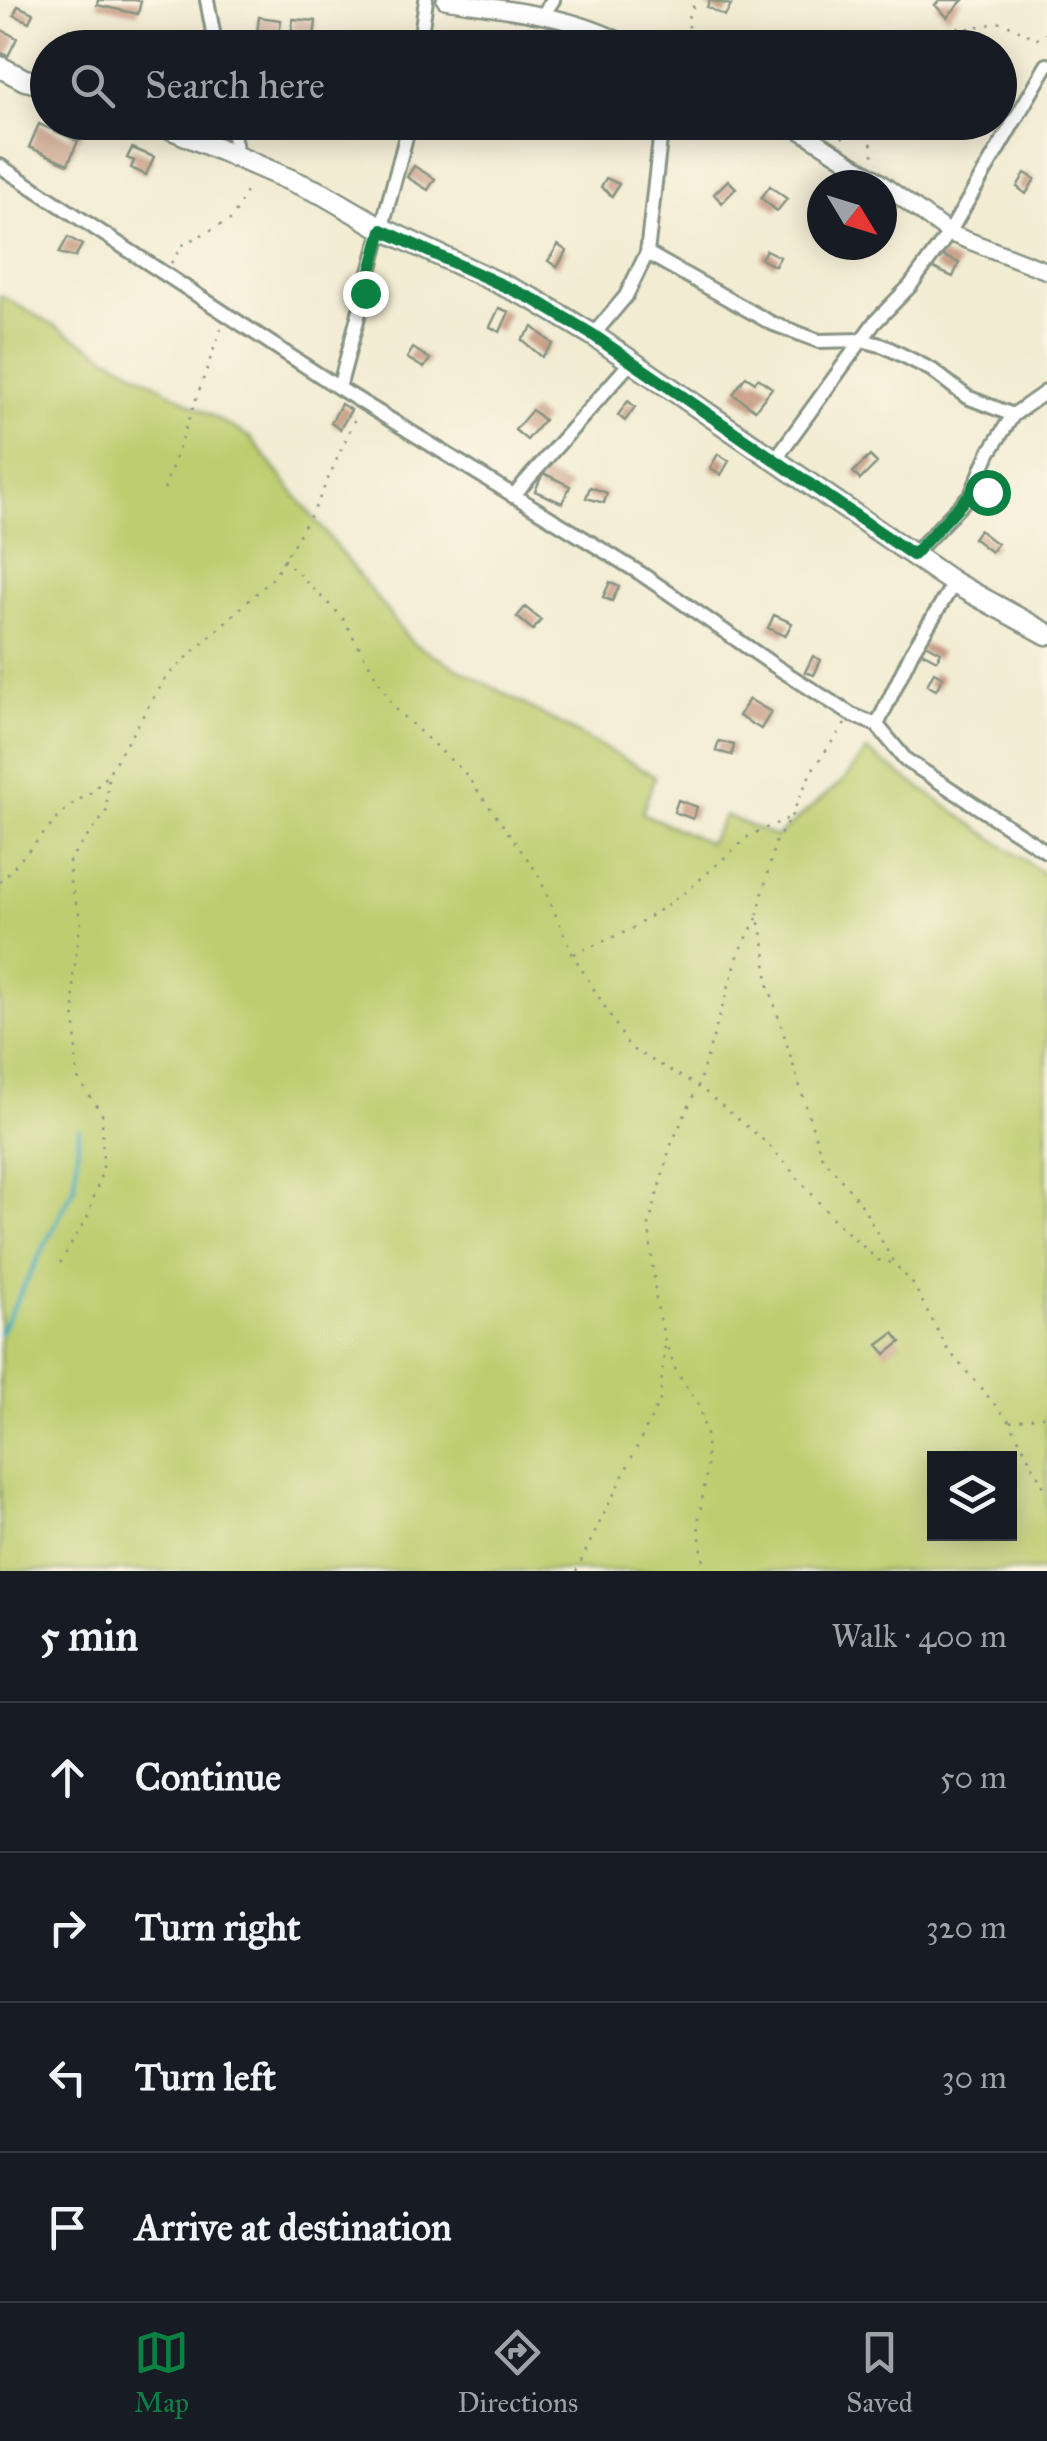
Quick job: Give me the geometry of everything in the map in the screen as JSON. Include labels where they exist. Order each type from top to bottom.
[{"type":"main road","points":[[0,66],[30,81]]},
{"type":"main road","points":[[199,140],[323,194],[382,230],[535,300],[593,335],[954,583],[1041,625]]},
{"type":"street","points":[[207,0],[213,30]]},
{"type":"street","points":[[422,30],[426,0]]},
{"type":"street","points":[[444,0],[542,16],[595,30]]},
{"type":"street","points":[[542,16],[553,0]]},
{"type":"street","points":[[1017,116],[1047,65]]},
{"type":"street","points":[[234,140],[237,156]]},
{"type":"street","points":[[340,388],[405,140]]},
{"type":"street","points":[[593,335],[626,296],[647,253],[660,140]]},
{"type":"street","points":[[816,140],[861,170]]},
{"type":"street","points":[[774,461],[862,340],[910,286],[949,233],[1003,140]]},
{"type":"street","points":[[0,166],[340,388],[640,572],[744,646],[852,715],[877,725],[906,760],[1047,852]]},
{"type":"street","points":[[897,195],[949,233],[1047,271]]},
{"type":"street","points":[[647,253],[770,324],[819,341],[862,340],[884,346],[932,370],[967,397],[1013,415]]},
{"type":"street","points":[[513,496],[631,362]]},
{"type":"street","points":[[913,555],[979,492],[988,453],[1013,415],[1047,391]]},
{"type":"street","points":[[877,725],[912,652],[954,583]]},
{"type":"path","points":[[690,30],[688,20],[696,0]]},
{"type":"path","points":[[946,30],[1003,22],[1037,40],[1047,33]]},
{"type":"path","points":[[829,148],[838,140]]},
{"type":"path","points":[[870,140],[875,170]]},
{"type":"path","points":[[165,273],[184,244],[232,218],[247,190]]},
{"type":"path","points":[[164,489],[226,314]]},
{"type":"path","points":[[0,882],[68,807],[93,792],[108,774],[166,676],[274,577],[316,506],[363,401]]},
{"type":"path","points":[[283,560],[342,617],[394,708],[464,772],[537,872],[572,955],[630,1048],[698,1086],[768,1144],[864,1248],[878,1260],[894,1263]]},
{"type":"path","points":[[706,1571],[698,1524],[707,1470],[706,1435],[699,1405],[676,1373],[665,1341],[656,1301],[649,1226],[670,1147],[698,1086],[739,952],[758,917],[774,843],[791,817],[812,770],[852,715]]},
{"type":"path","points":[[60,1263],[88,1216],[103,1168],[102,1114],[77,1077],[73,978],[81,920],[70,882],[69,860],[106,814],[108,774]]},
{"type":"path","points":[[572,955],[630,930],[687,892],[750,835],[791,817]]},
{"type":"path","points":[[758,917],[768,982],[821,1156],[861,1204],[894,1263],[913,1284],[948,1350],[1010,1422],[1047,1494]]},
{"type":"path","points":[[576,1571],[660,1400],[665,1341]]},
{"type":"path","points":[[1010,1422],[1047,1416]]},
{"type":"green space","points":[[0,295],[251,438],[412,643],[655,776],[642,813],[709,843],[725,815],[776,837],[844,780],[867,751],[1047,876],[1047,1571],[0,1571]]},
{"type":"building","points":[[98,0],[141,1],[138,14],[97,5]]},
{"type":"building","points":[[710,0],[731,5],[725,16],[707,7]]},
{"type":"building","points":[[940,0],[963,0],[947,17],[935,5]]},
{"type":"building","points":[[18,6],[33,13],[29,22],[14,15]]},
{"type":"building","points":[[259,17],[281,20],[280,30],[257,30]]},
{"type":"building","points":[[293,19],[316,21],[315,30],[292,30]]},
{"type":"building","points":[[0,29],[17,38],[8,56],[0,52]]},
{"type":"building","points":[[32,140],[78,141],[68,164],[29,147]]},
{"type":"building","points":[[132,148],[154,157],[146,175],[131,168],[134,161],[127,158]]},
{"type":"building","points":[[414,166],[435,179],[428,190],[407,177]]},
{"type":"building","points":[[1025,173],[1035,179],[1026,194],[1017,187]]},
{"type":"building","points":[[606,178],[619,184],[612,196],[601,187]]},
{"type":"building","points":[[728,180],[736,188],[722,203],[714,194]]},
{"type":"building","points":[[770,186],[787,199],[777,211],[761,198]]},
{"type":"building","points":[[68,237],[82,245],[75,257],[59,253]]},
{"type":"building","points":[[558,245],[567,251],[557,267],[548,261]]},
{"type":"building","points":[[766,250],[780,257],[775,266],[761,259]]},
{"type":"building","points":[[939,254],[959,263],[953,277],[933,268]]},
{"type":"building","points":[[499,308],[509,312],[500,332],[490,327]]},
{"type":"building","points":[[533,327],[553,344],[542,357],[522,340]]},
{"type":"building","points":[[413,348],[430,359],[424,368],[407,358]]},
{"type":"building","points":[[746,376],[755,382],[758,378],[772,388],[755,410],[733,394]]},
{"type":"building","points":[[628,401],[635,407],[625,421],[618,415]]},
{"type":"building","points":[[341,404],[351,410],[340,429],[331,423]]},
{"type":"building","points":[[532,410],[544,420],[527,440],[515,430]]},
{"type":"building","points":[[718,454],[729,461],[721,475],[710,468]]},
{"type":"building","points":[[870,456],[877,463],[860,480],[853,472]]},
{"type":"building","points":[[543,473],[570,486],[562,503],[535,491]]},
{"type":"building","points":[[590,487],[607,493],[604,503],[586,498]]},
{"type":"building","points":[[979,530],[997,544],[991,552],[973,538]]},
{"type":"building","points":[[610,582],[619,587],[612,601],[603,597]]},
{"type":"building","points":[[525,607],[541,620],[533,630],[517,617]]},
{"type":"building","points":[[774,615],[792,623],[785,636],[768,628]]},
{"type":"building","points":[[924,643],[941,652],[937,660],[920,651]]},
{"type":"building","points":[[813,656],[821,660],[814,675],[805,672]]},
{"type":"building","points":[[934,672],[943,677],[936,690],[927,685]]},
{"type":"building","points":[[749,699],[771,712],[761,729],[739,716]]},
{"type":"building","points":[[719,741],[734,745],[732,755],[716,751]]},
{"type":"building","points":[[678,800],[697,807],[693,819],[674,812]]},
{"type":"building","points":[[894,1333],[901,1342],[886,1354],[878,1345]]},
{"type":"waterway","points":[[0,1333],[75,1186],[79,1129]]},
{"type":"route","points":[[365,293],[382,230],[535,300],[593,335],[913,555],[972,492],[987,492]]}]
